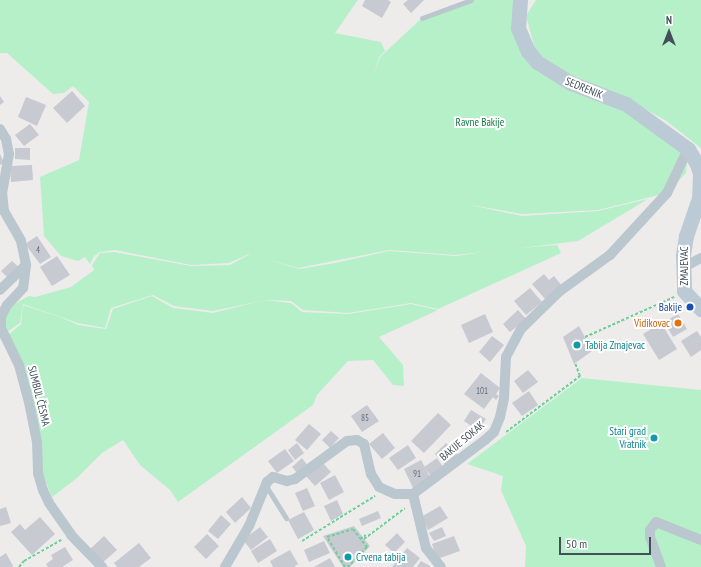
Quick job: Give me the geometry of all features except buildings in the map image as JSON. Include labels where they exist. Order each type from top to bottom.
[{"type":"street","name":"SEDRENIK","points":[[520,0],[518,28],[537,62],[571,83],[626,104],[688,150]]},
{"type":"street","points":[[0,129],[6,139],[10,154],[2,192],[2,210]]},
{"type":"street","name":"ZMAJEVAC","points":[[688,150],[697,164],[701,184],[700,198],[683,247],[684,291],[700,306]]},
{"type":"street","name":"BAKIJE SOKAK","points":[[413,494],[494,432],[504,398],[506,357],[521,329],[560,291],[610,255],[667,193],[688,150]]},
{"type":"street","name":"SUMBUL ČESMA","points":[[2,210],[21,242],[26,265],[23,288],[6,306],[2,317],[1,328],[19,365],[29,402],[37,442],[38,473],[49,503],[71,535],[102,567]]},
{"type":"street","points":[[684,267],[701,258]]},
{"type":"street","points":[[0,290],[26,265]]},
{"type":"street","points":[[225,567],[249,526],[266,485],[273,477],[287,481],[295,479],[353,439],[364,444],[371,474],[384,490],[401,495],[413,494],[426,548],[441,567]]},
{"type":"street","points":[[661,567],[650,537],[650,530],[656,522],[701,540]]},
{"type":"lane","points":[[422,18],[471,0]]},
{"type":"lane","points":[[266,485],[286,518]]},
{"type":"path","points":[[585,337],[680,294]]},
{"type":"path","points":[[302,541],[384,490]]},
{"type":"path","points":[[364,539],[408,506]]},
{"type":"path","points":[[353,529],[360,539],[367,546],[347,567],[327,537],[353,529]]},
{"type":"path","points":[[19,567],[24,561],[49,545],[71,535]]},
{"type":"path","points":[[360,539],[366,535]]},
{"type":"green space","name":"Ravne Bakije","points":[[0,0],[358,0],[335,33],[381,42],[385,51],[379,57],[374,74],[380,57],[422,18],[471,0],[520,0],[518,12],[537,62],[626,104],[688,149],[686,173],[667,193],[598,210],[522,214],[466,204],[522,216],[598,211],[648,199],[578,241],[521,248],[557,245],[561,253],[438,309],[411,303],[348,313],[303,310],[291,301],[265,300],[213,311],[174,306],[153,295],[111,308],[105,328],[78,323],[23,304],[20,323],[7,332],[5,320],[8,310],[16,303],[29,296],[35,297],[71,287],[94,270],[92,265],[100,253],[114,252],[191,266],[230,265],[250,254],[229,263],[191,265],[115,250],[100,252],[94,256],[90,264],[85,257],[78,261],[61,256],[44,236],[40,177],[79,160],[89,102],[73,86],[64,93],[53,94],[7,53],[0,53]],"holes":[[[389,250],[455,255],[486,252],[455,256],[389,251],[299,269],[264,258],[298,268]]]},
{"type":"green space","points":[[536,0],[701,0],[701,148],[665,120],[621,96],[561,72],[536,52],[526,16]]},
{"type":"green space","points":[[152,296],[173,308],[213,313],[264,300],[291,303],[302,312],[348,314],[411,304],[438,310],[379,337],[403,365],[404,386],[393,385],[373,360],[348,361],[317,395],[313,405],[178,502],[170,490],[140,465],[123,440],[102,453],[77,478],[52,497],[41,470],[40,454],[7,336],[21,324],[23,305],[60,317],[78,325],[106,329],[113,309]]},
{"type":"green space","points":[[582,378],[701,390],[701,567],[525,567],[526,546],[501,490],[503,476],[467,464]]},
{"type":"place","name":"Bakije","points":[[690,307]]},
{"type":"place","name":"Vidikovac","points":[[678,323]]},
{"type":"place","name":"Tabija Zmajevac","points":[[577,345]]},
{"type":"place","name":"Stari grad Vratnik","points":[[654,438]]},
{"type":"place","name":"Crvena tabija","points":[[348,557]]}]
